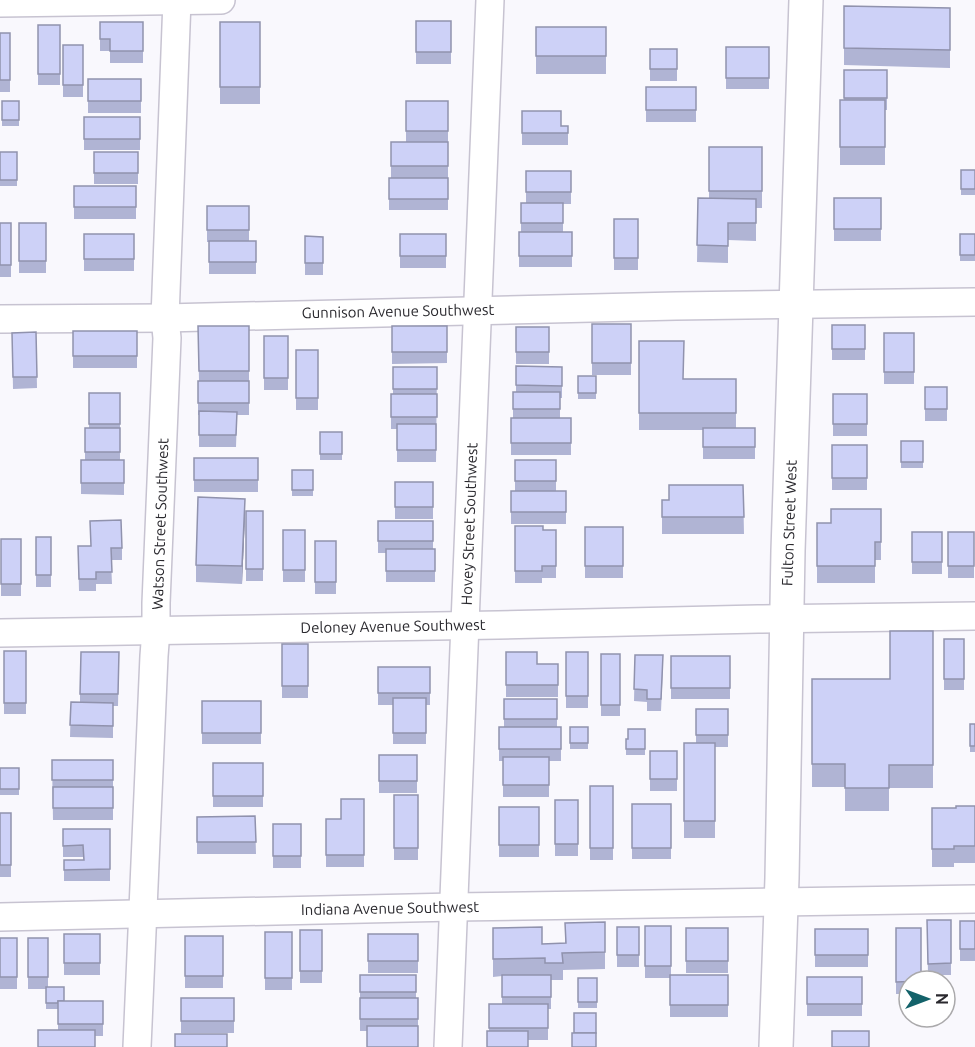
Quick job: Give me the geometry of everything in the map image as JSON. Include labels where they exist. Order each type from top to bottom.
[{"type":"main road","name":"Fulton Street West","points":[[776,1047],[782,878],[786,618],[806,0]]},
{"type":"street","points":[[0,3],[221,0]]},
{"type":"street","name":"Hovey Street Southwest","points":[[448,1047],[490,0]]},
{"type":"street","name":"Watson Street Southwest","points":[[137,1047],[156,630],[177,1]]},
{"type":"street","name":"Gunnison Avenue Southwest","points":[[0,319],[165,318],[478,309],[975,302]]},
{"type":"street","name":"Deloney Avenue Southwest","points":[[0,633],[975,616]]},
{"type":"street","name":"Indiana Avenue Southwest","points":[[0,917],[975,899]]},
{"type":"building","points":[[844,6],[950,8],[950,50],[844,48]]},
{"type":"building","points":[[416,21],[451,21],[451,52],[416,52]]},
{"type":"building","points":[[100,22],[143,22],[143,51],[110,51],[110,39],[100,39]]},
{"type":"building","points":[[220,22],[260,22],[260,87],[220,87]]},
{"type":"building","points":[[38,25],[60,25],[60,74],[38,74]]},
{"type":"building","points":[[536,27],[606,27],[606,56],[536,56]]},
{"type":"building","points":[[0,33],[10,33],[10,80],[0,80]]},
{"type":"building","points":[[63,45],[83,45],[83,85],[63,85]]},
{"type":"building","points":[[726,47],[769,47],[769,78],[726,78]]},
{"type":"building","points":[[650,49],[677,49],[677,69],[650,69]]},
{"type":"building","points":[[844,70],[887,70],[887,98],[844,98]]},
{"type":"building","points":[[88,79],[141,79],[141,101],[88,101]]},
{"type":"building","points":[[646,87],[696,87],[696,110],[646,110]]},
{"type":"building","points":[[840,100],[885,100],[885,147],[840,147]]},
{"type":"building","points":[[2,101],[19,101],[19,120],[2,120]]},
{"type":"building","points":[[406,101],[448,101],[448,131],[406,131]]},
{"type":"building","points":[[522,111],[561,111],[561,126],[568,126],[568,133],[522,133]]},
{"type":"building","points":[[84,117],[140,117],[140,139],[84,139]]},
{"type":"building","points":[[391,142],[448,142],[448,166],[391,166]]},
{"type":"building","points":[[709,147],[762,147],[762,191],[709,191]]},
{"type":"building","points":[[0,152],[17,152],[17,180],[0,180]]},
{"type":"building","points":[[94,152],[138,152],[138,173],[94,173]]},
{"type":"building","points":[[961,170],[975,170],[975,189],[961,189]]},
{"type":"building","points":[[526,171],[571,171],[571,192],[526,192]]},
{"type":"building","points":[[389,178],[448,178],[448,199],[389,199]]},
{"type":"building","points":[[74,186],[136,186],[136,207],[74,207]]},
{"type":"building","points":[[698,198],[756,199],[756,223],[728,223],[728,246],[697,245]]},
{"type":"building","points":[[834,198],[881,198],[881,229],[834,229]]},
{"type":"building","points":[[521,203],[563,203],[563,223],[521,223]]},
{"type":"building","points":[[207,206],[249,206],[249,230],[207,230]]},
{"type":"building","points":[[614,219],[638,219],[638,258],[614,258]]},
{"type":"building","points":[[0,223],[11,223],[11,265],[0,265]]},
{"type":"building","points":[[19,223],[46,223],[46,261],[19,261]]},
{"type":"building","points":[[519,232],[572,232],[572,256],[519,256]]},
{"type":"building","points":[[84,234],[134,234],[134,259],[84,259]]},
{"type":"building","points":[[400,234],[446,234],[446,256],[400,256]]},
{"type":"building","points":[[960,234],[975,234],[975,255],[960,255]]},
{"type":"building","points":[[305,236],[323,237],[323,263],[305,263]]},
{"type":"building","points":[[209,241],[256,241],[256,262],[209,262]]},
{"type":"building","points":[[592,324],[631,324],[631,363],[592,363]]},
{"type":"building","points":[[832,325],[865,325],[865,349],[832,349]]},
{"type":"building","points":[[198,326],[249,326],[249,371],[199,371]]},
{"type":"building","points":[[392,326],[447,326],[447,352],[392,352]]},
{"type":"building","points":[[516,327],[549,327],[549,352],[516,352]]},
{"type":"building","points":[[73,331],[137,331],[137,356],[73,356]]},
{"type":"building","points":[[36,332],[37,377],[13,377],[12,333]]},
{"type":"building","points":[[884,333],[914,333],[914,372],[884,372]]},
{"type":"building","points":[[264,336],[288,336],[288,378],[264,378]]},
{"type":"building","points":[[639,341],[684,341],[683,379],[736,379],[736,413],[639,413]]},
{"type":"building","points":[[296,350],[318,350],[318,398],[296,398]]},
{"type":"building","points":[[516,366],[562,367],[562,386],[516,385]]},
{"type":"building","points":[[393,367],[437,367],[437,389],[393,389]]},
{"type":"building","points":[[578,376],[596,376],[596,393],[578,393]]},
{"type":"building","points":[[198,381],[249,381],[249,403],[198,403]]},
{"type":"building","points":[[925,387],[947,387],[947,409],[925,409]]},
{"type":"building","points":[[513,392],[560,392],[560,409],[513,409]]},
{"type":"building","points":[[89,393],[120,393],[120,424],[89,424]]},
{"type":"building","points":[[391,394],[437,394],[437,417],[391,417]]},
{"type":"building","points":[[833,394],[867,394],[867,424],[833,424]]},
{"type":"building","points":[[199,411],[237,412],[236,435],[199,435]]},
{"type":"building","points":[[511,418],[571,418],[571,443],[511,443]]},
{"type":"building","points":[[397,424],[436,424],[436,450],[397,450]]},
{"type":"building","points":[[85,428],[120,428],[120,452],[85,452]]},
{"type":"building","points":[[703,428],[755,428],[755,447],[703,447]]},
{"type":"building","points":[[320,432],[342,432],[342,454],[320,454]]},
{"type":"building","points":[[901,441],[923,441],[923,462],[901,462]]},
{"type":"building","points":[[832,445],[867,445],[867,478],[832,478]]},
{"type":"building","points":[[194,458],[258,458],[258,480],[194,480]]},
{"type":"building","points":[[81,460],[124,460],[124,483],[81,483]]},
{"type":"building","points":[[515,460],[556,460],[556,481],[515,481]]},
{"type":"building","points":[[292,470],[313,470],[313,490],[292,490]]},
{"type":"building","points":[[395,482],[433,482],[433,507],[395,507]]},
{"type":"building","points":[[669,485],[743,485],[744,517],[662,517],[662,500],[669,500]]},
{"type":"building","points":[[511,491],[566,491],[566,512],[511,512]]},
{"type":"building","points":[[198,497],[245,499],[242,566],[196,565]]},
{"type":"building","points":[[831,509],[881,509],[881,542],[875,542],[875,566],[817,566],[817,523],[831,523]]},
{"type":"building","points":[[246,511],[263,511],[263,569],[246,569]]},
{"type":"building","points":[[121,520],[122,548],[111,548],[112,572],[96,572],[96,579],[79,579],[78,546],[91,546],[90,521]]},
{"type":"building","points":[[378,521],[433,521],[433,541],[378,541]]},
{"type":"building","points":[[515,526],[543,526],[543,530],[556,530],[556,566],[542,566],[542,571],[515,571]]},
{"type":"building","points":[[585,527],[623,527],[623,566],[585,566]]},
{"type":"building","points":[[283,530],[305,530],[305,570],[283,570]]},
{"type":"building","points":[[912,532],[942,532],[942,562],[912,562]]},
{"type":"building","points":[[948,532],[974,532],[974,566],[948,566]]},
{"type":"building","points":[[36,537],[51,537],[51,575],[36,575]]},
{"type":"building","points":[[1,539],[21,539],[21,584],[1,584]]},
{"type":"building","points":[[315,541],[336,541],[336,582],[315,582]]},
{"type":"building","points":[[386,549],[435,549],[435,571],[386,571]]},
{"type":"building","points":[[890,631],[933,631],[933,765],[889,765],[889,788],[845,788],[845,764],[812,764],[812,679],[890,679]]},
{"type":"building","points":[[944,639],[964,639],[964,679],[944,679]]},
{"type":"building","points":[[282,644],[308,644],[308,686],[282,686]]},
{"type":"building","points":[[4,651],[26,651],[26,703],[4,703]]},
{"type":"building","points":[[81,652],[119,652],[118,694],[80,694]]},
{"type":"building","points":[[506,652],[537,652],[537,664],[558,664],[558,685],[506,685]]},
{"type":"building","points":[[566,652],[588,652],[588,696],[566,696]]},
{"type":"building","points":[[601,654],[620,654],[620,705],[601,705]]},
{"type":"building","points":[[635,655],[663,655],[661,699],[647,699],[647,690],[634,689]]},
{"type":"building","points":[[671,656],[730,656],[730,688],[671,688]]},
{"type":"building","points":[[378,667],[430,667],[430,693],[378,693]]},
{"type":"building","points":[[393,698],[426,698],[426,733],[393,733]]},
{"type":"building","points":[[504,699],[557,699],[557,719],[504,719]]},
{"type":"building","points":[[202,701],[261,701],[261,733],[202,733]]},
{"type":"building","points":[[71,702],[113,703],[113,726],[70,725]]},
{"type":"building","points":[[696,709],[728,709],[728,735],[696,735]]},
{"type":"building","points":[[970,724],[975,724],[975,746],[970,746]]},
{"type":"building","points":[[499,727],[561,727],[561,749],[499,749]]},
{"type":"building","points":[[570,727],[588,727],[588,743],[570,743]]},
{"type":"building","points":[[628,729],[645,729],[645,749],[626,749]]},
{"type":"building","points":[[684,743],[715,743],[715,821],[684,821]]},
{"type":"building","points":[[650,751],[677,751],[677,779],[650,779]]},
{"type":"building","points":[[379,755],[417,755],[417,781],[379,781]]},
{"type":"building","points":[[503,757],[549,757],[549,785],[503,785]]},
{"type":"building","points":[[52,760],[113,760],[113,780],[52,780]]},
{"type":"building","points":[[213,763],[263,763],[263,796],[213,796]]},
{"type":"building","points":[[0,768],[19,768],[19,789],[0,789]]},
{"type":"building","points":[[590,786],[613,786],[613,848],[590,848]]},
{"type":"building","points":[[53,787],[113,787],[113,808],[53,808]]},
{"type":"building","points":[[394,795],[418,795],[418,848],[394,848]]},
{"type":"building","points":[[341,799],[364,799],[364,855],[326,855],[326,819],[341,819]]},
{"type":"building","points":[[555,800],[578,800],[578,844],[555,844]]},
{"type":"building","points":[[632,804],[671,804],[671,848],[632,848]]},
{"type":"building","points":[[956,806],[975,806],[975,846],[932,849],[932,808],[956,808]]},
{"type":"building","points":[[499,807],[539,807],[539,845],[499,845]]},
{"type":"building","points":[[0,813],[11,813],[11,865],[0,865]]},
{"type":"building","points":[[255,816],[256,842],[197,842],[197,817]]},
{"type":"building","points":[[273,824],[301,824],[301,856],[273,856]]},
{"type":"building","points":[[63,829],[110,829],[110,869],[64,870],[64,860],[84,860],[83,845],[63,846]]},
{"type":"building","points":[[927,920],[951,920],[951,963],[928,964]]},
{"type":"building","points":[[960,921],[975,921],[975,949],[960,949]]},
{"type":"building","points":[[605,922],[605,952],[562,953],[563,963],[545,963],[545,958],[493,959],[493,928],[542,927],[542,944],[566,943],[565,923]]},
{"type":"building","points":[[645,926],[671,926],[671,966],[645,966]]},
{"type":"building","points":[[617,927],[639,927],[639,955],[617,955]]},
{"type":"building","points":[[686,928],[728,928],[728,961],[686,961]]},
{"type":"building","points":[[896,928],[921,928],[921,969],[897,969],[896,982]]},
{"type":"building","points":[[815,929],[868,929],[868,955],[815,955]]},
{"type":"building","points":[[300,930],[322,930],[322,971],[300,971]]},
{"type":"building","points":[[265,932],[292,932],[292,978],[265,978]]},
{"type":"building","points":[[64,934],[100,934],[100,963],[64,963]]},
{"type":"building","points":[[368,934],[418,934],[418,961],[368,961]]},
{"type":"building","points":[[185,936],[223,936],[223,976],[185,976]]},
{"type":"building","points":[[0,938],[17,938],[17,977],[0,977]]},
{"type":"building","points":[[28,938],[48,938],[48,977],[28,977]]},
{"type":"building","points":[[360,975],[416,975],[416,992],[360,992]]},
{"type":"building","points":[[502,975],[551,975],[551,997],[502,997]]},
{"type":"building","points":[[670,975],[728,975],[728,1005],[670,1005]]},
{"type":"building","points":[[807,977],[862,977],[862,1004],[807,1004]]},
{"type":"building","points":[[578,978],[597,978],[597,1002],[578,1002]]},
{"type":"building","points":[[46,987],[64,987],[64,1001],[46,1003]]},
{"type":"building","points":[[181,998],[234,998],[234,1021],[181,1021]]},
{"type":"building","points":[[360,998],[418,998],[418,1019],[360,1019]]},
{"type":"building","points":[[58,1001],[103,1001],[103,1024],[58,1024]]},
{"type":"building","points":[[489,1004],[548,1004],[548,1028],[489,1028]]},
{"type":"building","points":[[574,1013],[596,1013],[596,1033],[574,1033]]},
{"type":"building","points":[[367,1026],[418,1026],[418,1047],[367,1047]]},
{"type":"building","points":[[38,1030],[95,1030],[95,1047],[38,1047]]},
{"type":"building","points":[[487,1031],[528,1031],[528,1047],[487,1047]]},
{"type":"building","points":[[832,1031],[869,1031],[869,1047],[832,1047]]},
{"type":"building","points":[[572,1033],[596,1033],[596,1047],[572,1047]]},
{"type":"building","points":[[175,1034],[227,1034],[227,1047],[175,1047]]}]
